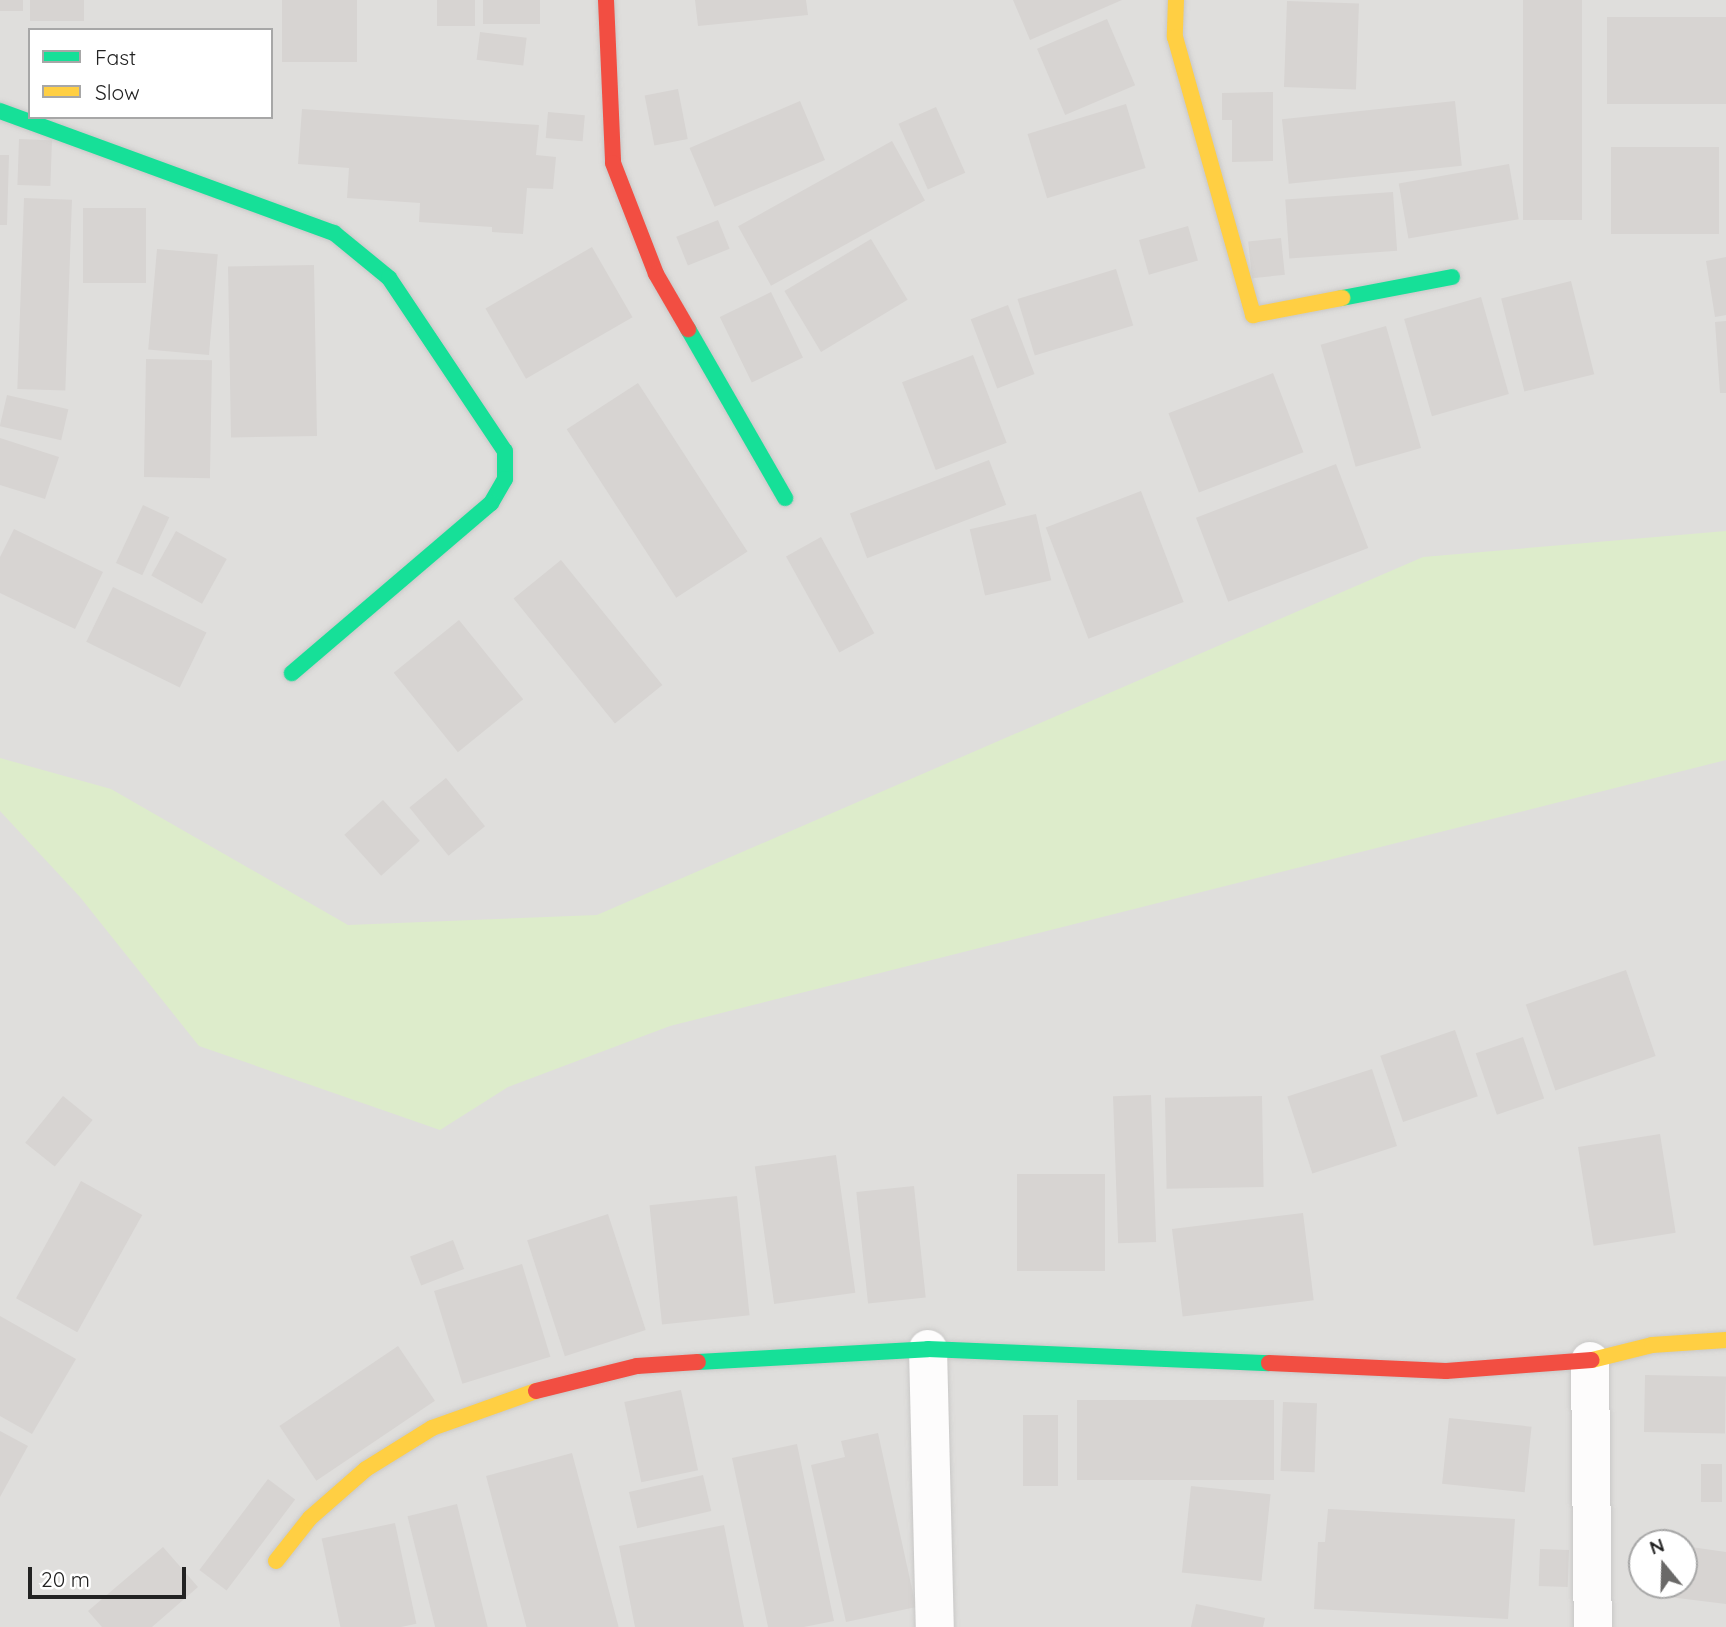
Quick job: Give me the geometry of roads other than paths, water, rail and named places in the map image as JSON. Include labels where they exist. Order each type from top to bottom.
[{"type":"street","points":[[606,0],[613,163],[656,274],[785,498]]},
{"type":"street","points":[[1176,0],[1175,37],[1253,315],[1451,277]]},
{"type":"street","points":[[0,111],[334,233],[388,278],[505,451],[505,479],[491,503],[292,673]]},
{"type":"street","points":[[276,1561],[310,1518],[366,1469],[432,1428],[514,1397],[637,1366],[928,1349],[1446,1371],[1590,1361],[1652,1345],[1726,1340]]},
{"type":"street","points":[[928,1349],[935,1627]]},
{"type":"street","points":[[1590,1361],[1593,1627]]}]
